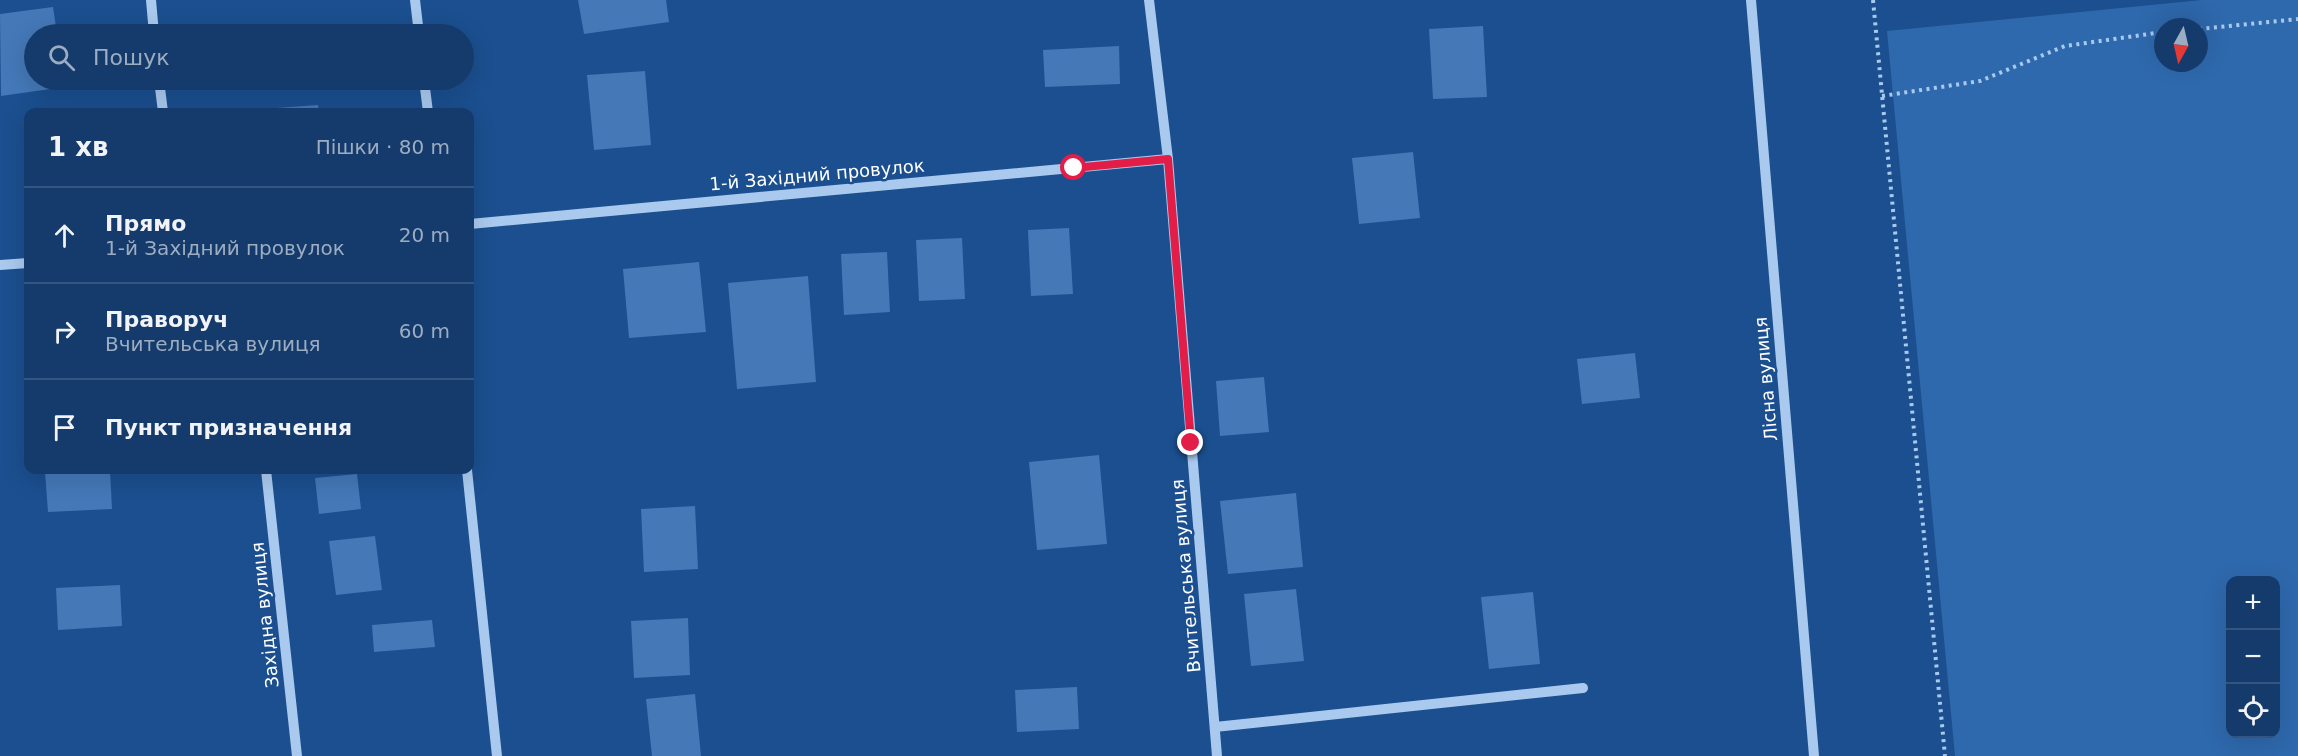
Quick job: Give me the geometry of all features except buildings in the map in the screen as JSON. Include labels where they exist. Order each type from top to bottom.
[{"type":"street","points":[[150,0],[153,24]]},
{"type":"street","points":[[415,0],[418,24]]},
{"type":"street","name":"Вчительська вулиця","points":[[1149,0],[1168,159],[1217,756]]},
{"type":"street","name":"Лісна вулиця","points":[[1750,0],[1814,756]]},
{"type":"street","points":[[160,90],[162,108]]},
{"type":"street","points":[[425,90],[428,108]]},
{"type":"street","name":"1-й Західний провулок","points":[[474,224],[1168,159]]},
{"type":"street","points":[[0,265],[24,263]]},
{"type":"street","name":"Західна вулиця","points":[[266,474],[297,756]]},
{"type":"street","points":[[467,474],[497,756]]},
{"type":"street","points":[[1215,727],[1582,688]]},
{"type":"path","points":[[1873,0],[1945,756]]},
{"type":"path","points":[[2208,28],[2298,19]]},
{"type":"path","points":[[1882,96],[1980,81],[2065,46],[2154,33]]},
{"type":"shaded area","points":[[2202,0],[2298,0],[2298,756],[1955,756],[1887,31]]},
{"type":"route","points":[[1074,168],[1168,159],[1191,443]]}]
